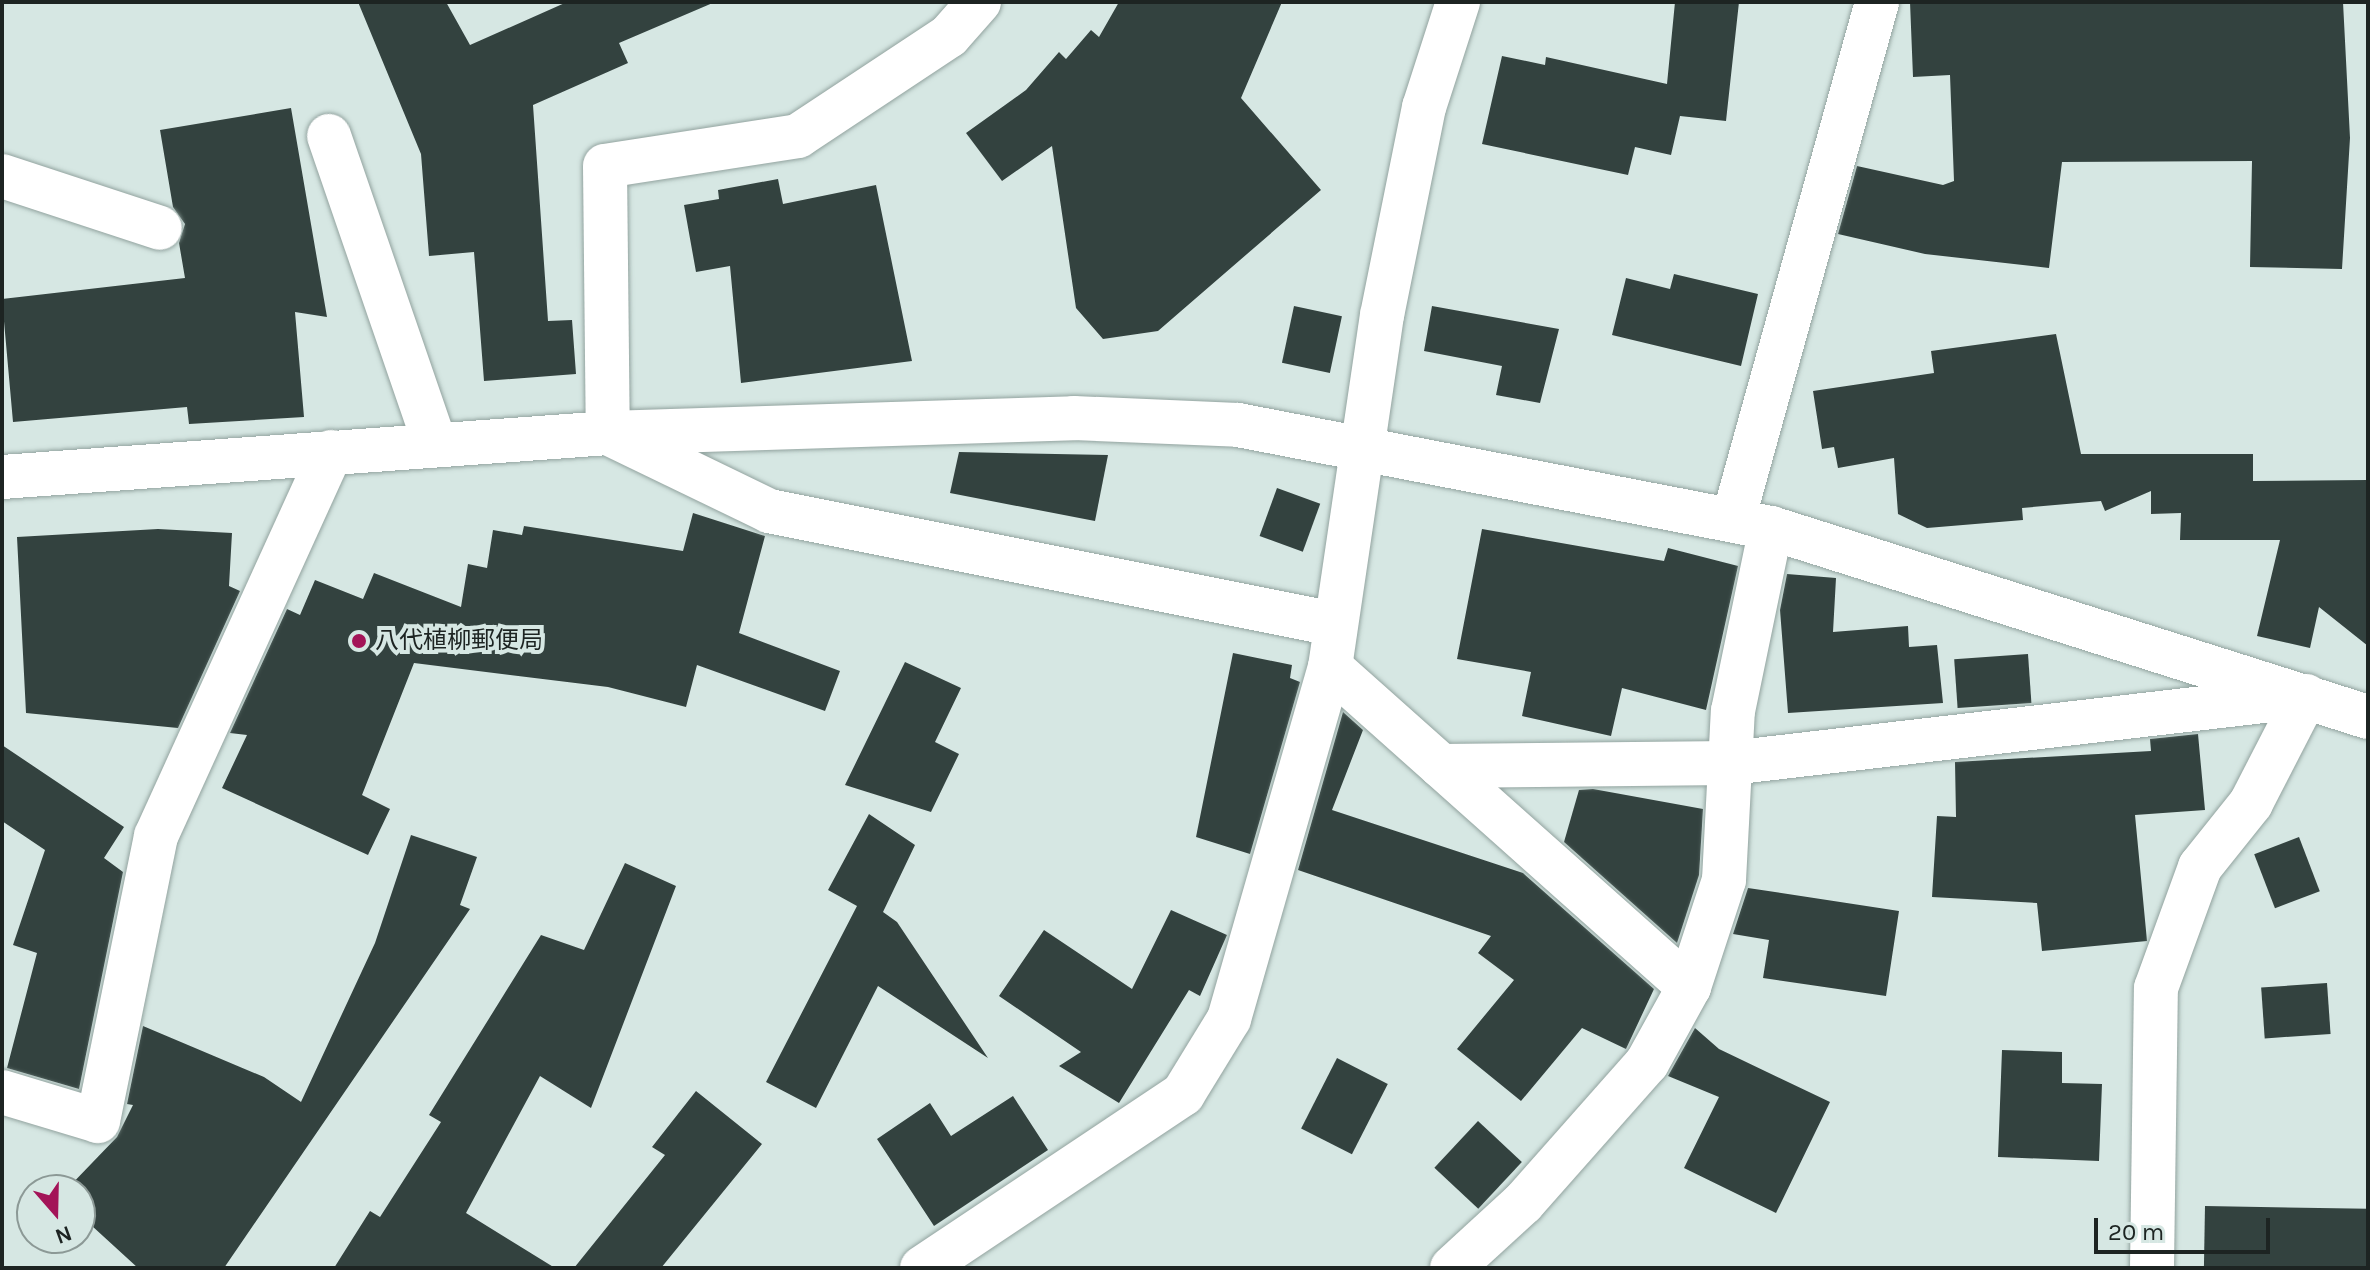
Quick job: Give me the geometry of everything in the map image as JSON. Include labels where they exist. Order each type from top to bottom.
[{"type":"street","points":[[608,433],[605,166],[798,136],[949,36],[979,2]]},
{"type":"street","points":[[922,1268],[1183,1094],[1229,1019],[1330,667],[1357,451],[1424,107],[1458,2]]},
{"type":"street","points":[[1452,1268],[1523,1203],[1647,1063],[1689,987],[1724,880],[1733,711],[1752,524],[1877,2]]},
{"type":"street","points":[[329,136],[435,444]]},
{"type":"street","points":[[2,176],[160,228]]},
{"type":"street","points":[[2,477],[608,433],[1074,418],[1238,425],[1357,451],[1752,524],[2368,717]]},
{"type":"street","points":[[608,433],[769,511],[1334,624]]},
{"type":"street","points":[[2,1092],[98,1121],[156,836],[331,452]]},
{"type":"street","points":[[1330,667],[1689,987]]},
{"type":"street","points":[[1441,766],[1730,763],[2306,696]]},
{"type":"street","points":[[2152,1268],[2156,988],[2200,867],[2251,803],[2306,696]]},
{"type":"building","points":[[358,2],[446,2],[470,45],[567,2],[715,2],[619,43],[628,63],[533,105],[548,321],[572,320],[576,374],[484,381],[474,252],[429,256],[421,154]]},
{"type":"building","points":[[1119,2],[1282,2],[1241,98],[1321,190],[1158,331],[1103,339],[1076,308],[1052,146],[1002,181],[966,133],[1026,90],[1059,52],[1066,59],[1091,30],[1099,37]]},
{"type":"building","points":[[1675,2],[1739,2],[1726,121],[1680,116],[1671,155],[1635,147],[1628,175],[1482,144],[1502,56],[1545,65],[1546,57],[1667,84]]},
{"type":"building","points":[[1910,2],[2343,2],[2350,138],[2342,269],[2250,267],[2252,161],[2062,162],[2049,268],[1925,254],[1838,234],[1857,166],[1943,185],[1954,181],[1950,75],[1913,77]]},
{"type":"building","points":[[291,108],[327,317],[295,312],[304,417],[189,424],[187,407],[13,422],[2,299],[185,278],[179,243],[185,224],[173,207],[160,130]]},
{"type":"building","points":[[778,179],[783,204],[876,185],[912,361],[741,383],[730,266],[696,272],[684,205],[719,199],[718,190]]},
{"type":"building","points":[[1674,274],[1758,294],[1741,366],[1612,335],[1626,278],[1670,289]]},
{"type":"building","points":[[1294,306],[1342,316],[1330,373],[1282,363]]},
{"type":"building","points":[[1432,306],[1559,329],[1540,403],[1496,395],[1502,366],[1424,351]]},
{"type":"building","points":[[2056,334],[2081,454],[2253,454],[2253,481],[2368,480],[2368,646],[2319,607],[2310,648],[2257,636],[2280,540],[2180,540],[2181,513],[2151,514],[2151,491],[2105,511],[2101,501],[2022,508],[2023,520],[1927,528],[1898,514],[1894,458],[1838,468],[1834,447],[1822,449],[1813,391],[1934,373],[1931,351]]},
{"type":"building","points":[[959,452],[1108,455],[1095,521],[950,493]]},
{"type":"building","points":[[1277,488],[1320,504],[1303,552],[1260,536]]},
{"type":"building","points":[[693,513],[765,536],[739,633],[840,671],[825,711],[697,665],[686,707],[608,687],[414,663],[362,795],[390,809],[368,855],[222,788],[247,735],[230,733],[287,609],[300,615],[315,580],[363,599],[374,573],[461,607],[468,564],[487,568],[493,530],[522,535],[524,526],[683,551]]},
{"type":"building","points":[[158,529],[232,533],[229,586],[240,591],[178,728],[26,713],[17,537]]},
{"type":"building","points":[[1482,529],[1664,561],[1668,548],[1738,566],[1706,710],[1622,688],[1611,736],[1522,716],[1531,672],[1457,659]]},
{"type":"building","points":[[1787,574],[1836,578],[1833,632],[1908,626],[1909,647],[1937,645],[1943,703],[1788,713],[1780,610]]},
{"type":"building","points":[[1233,653],[1292,665],[1290,678],[1300,682],[1250,854],[1196,837]]},
{"type":"building","points":[[2028,654],[2031,703],[1958,708],[1954,659]]},
{"type":"building","points":[[905,662],[961,688],[935,742],[959,754],[931,812],[845,785]]},
{"type":"building","points":[[1343,712],[1363,730],[1332,810],[1523,873],[1654,989],[1626,1049],[1582,1028],[1521,1101],[1457,1049],[1514,980],[1478,953],[1491,936],[1298,870]]},
{"type":"building","points":[[2198,734],[2205,810],[2135,815],[2147,941],[2042,951],[2037,903],[1932,897],[1937,816],[1956,817],[1955,762],[2151,751],[2150,739]]},
{"type":"building","points":[[2,745],[124,827],[104,858],[123,872],[79,1089],[7,1068],[37,953],[13,945],[45,850],[2,821]]},
{"type":"building","points":[[1593,789],[1703,809],[1699,875],[1677,943],[1564,842],[1579,790]]},
{"type":"building","points":[[869,814],[915,845],[883,912],[897,922],[988,1058],[878,986],[816,1108],[766,1082],[857,906],[828,890]]},
{"type":"building","points":[[411,835],[477,857],[460,905],[470,909],[224,1268],[138,1268],[96,1230],[96,1174],[81,1174],[117,1137],[133,1105],[127,1104],[143,1026],[264,1077],[301,1102],[375,943]]},
{"type":"building","points":[[2299,837],[2320,891],[2275,908],[2254,854]]},
{"type":"building","points":[[625,863],[676,886],[591,1108],[540,1076],[466,1213],[555,1268],[334,1268],[370,1211],[380,1217],[441,1122],[429,1115],[541,935],[584,950]]},
{"type":"building","points":[[1748,888],[1899,911],[1886,996],[1763,978],[1769,940],[1733,934]]},
{"type":"building","points":[[1171,910],[1227,935],[1200,996],[1189,990],[1119,1103],[1059,1066],[1081,1052],[999,996],[1044,930],[1132,989]]},
{"type":"building","points":[[2327,983],[2331,1034],[2265,1038],[2261,988]]},
{"type":"building","points":[[1695,1028],[1719,1049],[1830,1102],[1776,1213],[1684,1168],[1719,1097],[1668,1076]]},
{"type":"building","points":[[2002,1050],[2062,1052],[2062,1083],[2102,1084],[2099,1161],[1998,1157]]},
{"type":"building","points":[[1337,1058],[1388,1084],[1352,1154],[1301,1128]]},
{"type":"building","points":[[696,1091],[762,1144],[661,1268],[574,1268],[665,1155],[652,1147]]},
{"type":"building","points":[[1013,1096],[1048,1150],[934,1226],[877,1139],[930,1103],[951,1136]]},
{"type":"building","points":[[1478,1121],[1522,1162],[1478,1209],[1434,1168]]},
{"type":"building","points":[[2205,1206],[2368,1209],[2367,1268],[2204,1268]]},
{"type":"place","name":"八代植柳郵便局","points":[[359,641]]}]
